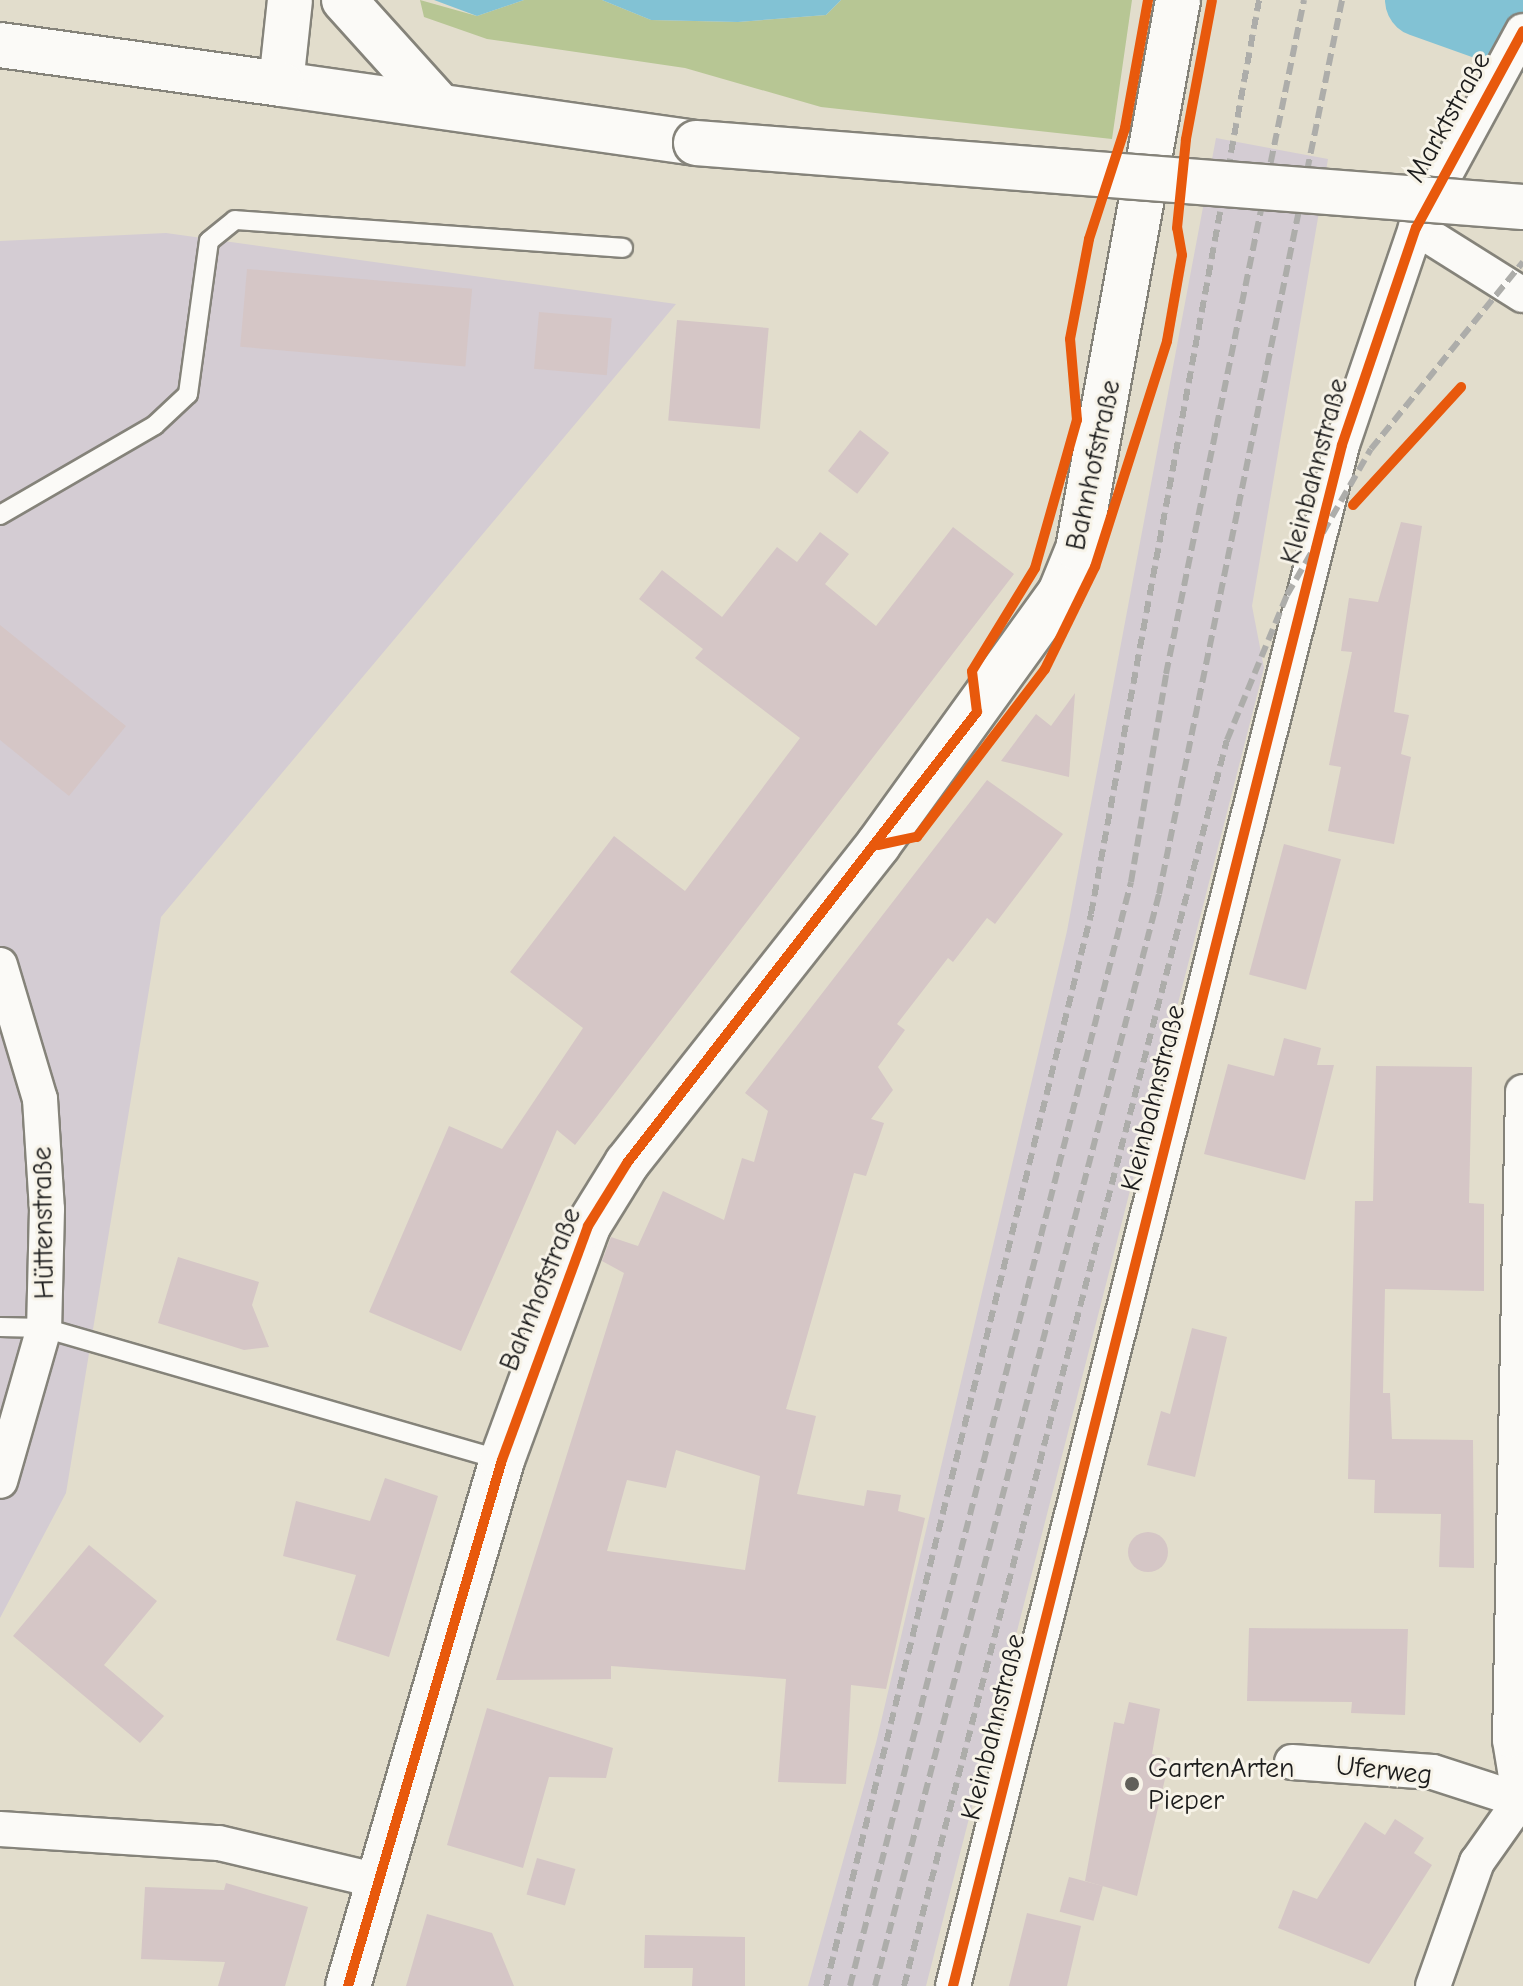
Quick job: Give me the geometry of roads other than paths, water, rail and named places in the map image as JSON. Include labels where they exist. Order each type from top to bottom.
[{"type":"main road","points":[[281,84],[290,0]]},
{"type":"main road","points":[[344,0],[437,103]]},
{"type":"main road","name":"Bahnhofstraße","points":[[348,1986],[502,1460],[588,1226],[627,1163],[878,845],[1060,593],[1078,549],[1178,0]]},
{"type":"main road","points":[[0,45],[850,159],[1523,207]]},
{"type":"street","name":"Marktstraße","points":[[1416,228],[1447,163],[1523,31]]},
{"type":"street","points":[[1416,228],[1523,295]]},
{"type":"street","name":"Kleinbahnstraße","points":[[953,1986],[1342,445],[1416,228]]},
{"type":"street","name":"Hüttenstraße","points":[[0,965],[40,1099],[44,1328],[0,1481]]},
{"type":"street","points":[[1433,1986],[1477,1862],[1522,1801],[1510,1740],[1523,1092]]},
{"type":"street","name":"Uferweg","points":[[1292,1762],[1433,1772],[1522,1801]]},
{"type":"street","points":[[0,1829],[219,1843],[378,1881]]},
{"type":"lane","points":[[0,515],[155,425],[188,394],[209,241],[235,220],[623,248]]},
{"type":"lane","points":[[0,1327],[44,1328],[502,1460]]},
{"type":"water","points":[[434,0],[524,0],[477,16]]},
{"type":"water","points":[[602,0],[841,0],[826,15],[738,22],[651,20]]},
{"type":"waterway","points":[[1422,0],[1523,36]]},
{"type":"railway","points":[[826,1986],[1091,914],[1259,0]]},
{"type":"railway","points":[[850,1986],[1131,882],[1166,674],[1304,0]]},
{"type":"railway","points":[[875,1986],[1159,894],[1342,0]]},
{"type":"railway","points":[[904,1986],[1227,740],[1287,595],[1371,449],[1523,262]]},
{"type":"place","name":"GartenArten Pieper","points":[[1132,1784]]}]
